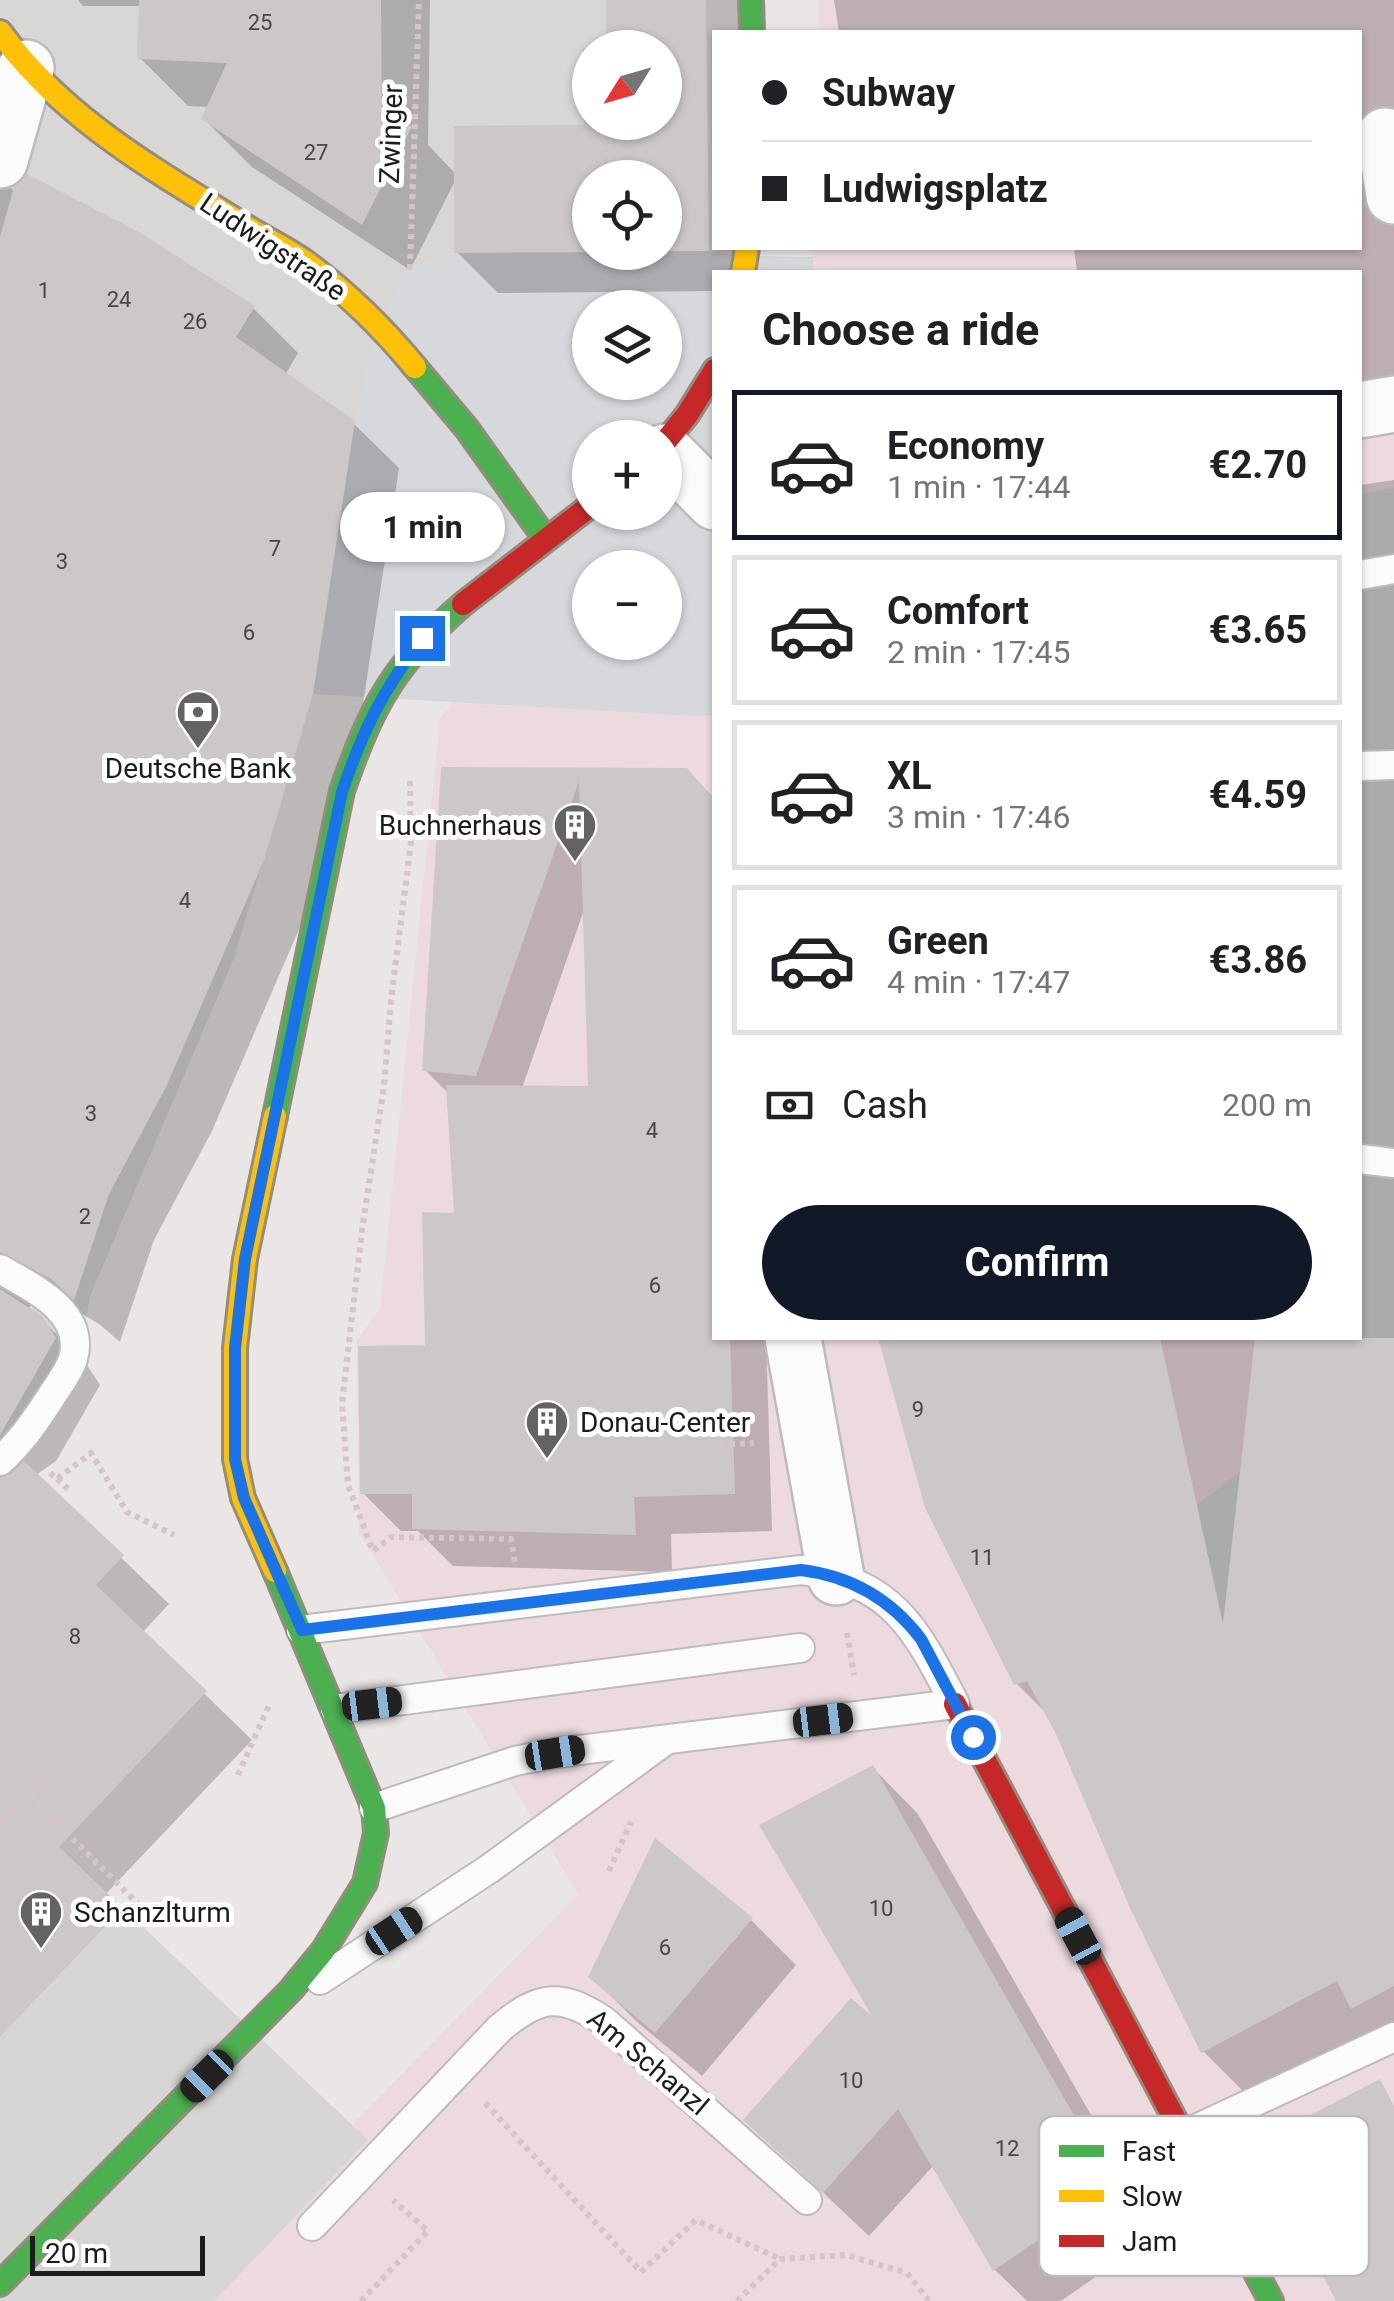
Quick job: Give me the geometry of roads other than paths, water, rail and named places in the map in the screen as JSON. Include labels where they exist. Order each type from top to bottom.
[{"type":"main road","points":[[751,0],[752,30]]},
{"type":"main road","name":"Ludwigstraße","points":[[9,46],[102,132],[310,266],[377,322],[470,431],[545,538]]},
{"type":"main road","points":[[682,422],[712,375]]},
{"type":"main road","points":[[0,2284],[260,2022],[329,1943],[371,1867],[378,1824],[374,1808],[244,1498],[235,1459],[235,1348],[245,1259],[342,792],[358,743],[379,698],[422,638],[572,519]]},
{"type":"main road","points":[[955,1704],[1174,2116]]},
{"type":"main road","points":[[1258,2276],[1271,2301]]},
{"type":"street","points":[[0,160],[9,46]]},
{"type":"street","points":[[1386,136],[1394,196]]},
{"type":"street","points":[[1362,410],[1394,404]]},
{"type":"street","points":[[682,451],[712,457]]},
{"type":"street","points":[[682,466],[712,499]]},
{"type":"street","points":[[794,1340],[836,1577]]},
{"type":"lane","points":[[1362,574],[1394,569]]},
{"type":"lane","points":[[1362,766],[1394,766]]},
{"type":"lane","points":[[1362,1159],[1394,1163]]},
{"type":"lane","points":[[0,1270],[38,1290],[59,1308],[68,1321],[74,1348],[67,1372],[28,1432],[0,1461]]},
{"type":"lane","points":[[302,1630],[801,1570],[836,1577],[890,1604],[910,1624],[955,1704],[596,1746],[515,1762],[374,1808]]},
{"type":"lane","points":[[335,1709],[800,1648]]},
{"type":"lane","points":[[260,2022],[489,1869],[669,1738]]},
{"type":"lane","name":"Am Schanzl","points":[[312,2226],[516,2014],[551,2000],[570,2001],[604,2021],[806,2200]]},
{"type":"lane","points":[[1223,2116],[1394,2037]]},
{"type":"place","name":"Deutsche Bank","points":[[198,750]]},
{"type":"place","name":"Buchnerhaus","points":[[575,863]]},
{"type":"place","name":"Donau-Center","points":[[547,1460]]},
{"type":"place","name":"Schanzlturm","points":[[41,1950]]}]
